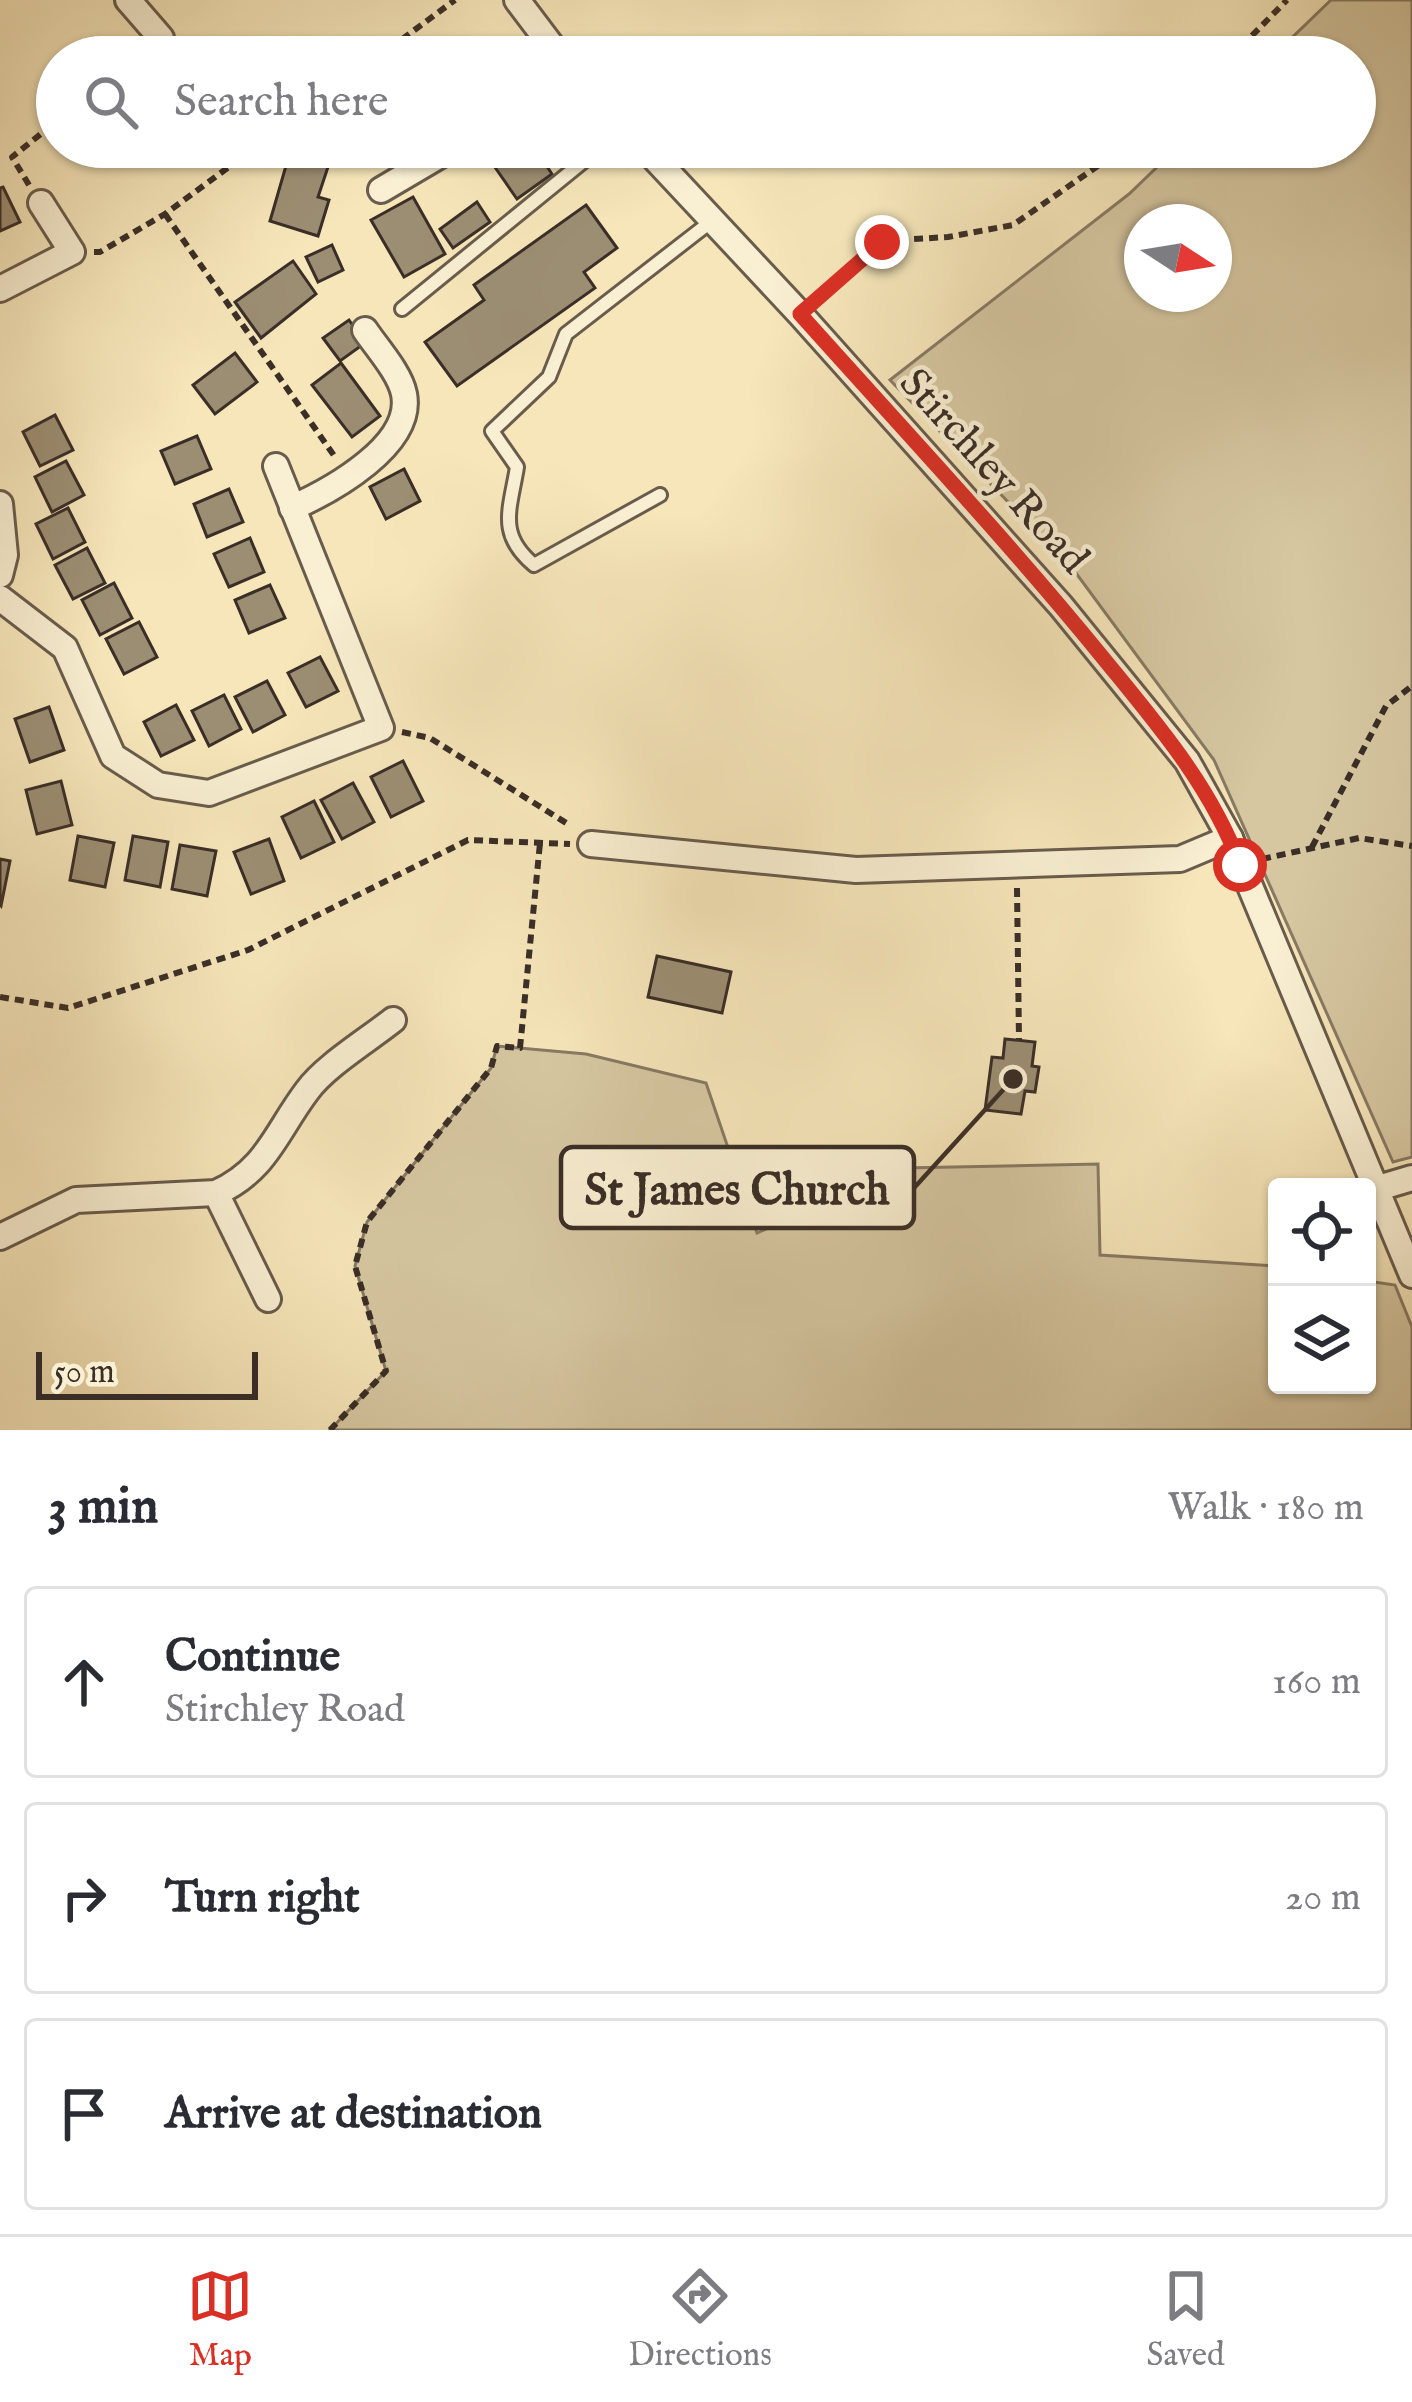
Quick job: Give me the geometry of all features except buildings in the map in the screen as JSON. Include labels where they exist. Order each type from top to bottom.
[{"type":"street","points":[[128,0],[159,36]]},
{"type":"street","points":[[517,0],[543,36]]},
{"type":"street","points":[[381,190],[418,168]]},
{"type":"street","name":"Stirchley Road","points":[[664,168],[1075,623],[1187,761],[1230,838],[1370,1178]]},
{"type":"street","points":[[0,289],[72,251],[41,203]]},
{"type":"street","points":[[292,508],[328,492],[397,436],[405,418],[404,391],[365,329]]},
{"type":"street","points":[[0,598],[65,648],[113,756],[158,785],[209,793],[381,728],[276,466]]},
{"type":"street","points":[[0,504],[5,555],[0,574]]},
{"type":"street","points":[[591,844],[856,870],[1180,859],[1230,838]]},
{"type":"street","points":[[0,1237],[76,1200],[216,1193],[234,1185],[271,1152],[309,1087],[393,1020]]},
{"type":"street","points":[[1376,1189],[1412,1178]]},
{"type":"street","name":"Stirchley Road","points":[[1376,1191],[1412,1275]]},
{"type":"street","points":[[216,1193],[268,1299]]},
{"type":"lane","points":[[402,309],[575,168]]},
{"type":"lane","points":[[660,495],[533,565],[513,548],[508,523],[518,467],[492,431],[549,377],[566,334],[713,220]]},
{"type":"path","points":[[406,36],[455,0]]},
{"type":"path","points":[[1252,36],[1287,0]]},
{"type":"path","points":[[36,138],[12,157],[41,203]]},
{"type":"path","points":[[72,251],[100,252],[165,214],[227,168]]},
{"type":"path","points":[[800,314],[882,242],[1013,225],[1098,168]]},
{"type":"path","points":[[165,214],[348,476]]},
{"type":"path","points":[[1312,847],[1386,706],[1412,686]]},
{"type":"path","points":[[381,728],[430,738],[571,826]]},
{"type":"path","points":[[1292,851],[1359,838],[1412,846]]},
{"type":"path","points":[[0,997],[68,1008],[248,950],[468,840],[591,844]]},
{"type":"path","points":[[330,1430],[386,1372],[355,1267],[367,1222],[491,1068],[497,1046],[520,1048],[540,843]]},
{"type":"path","points":[[1016,867],[1019,1040]]},
{"type":"shaded area","points":[[1331,0],[1412,0],[1412,1157],[1393,1162],[1214,760],[1073,569],[890,380],[1156,168],[1376,168],[1376,36],[1294,36]]},
{"type":"shaded area","points":[[497,1046],[586,1054],[706,1083],[757,1233],[902,1168],[1098,1164],[1100,1255],[1268,1265],[1268,1394],[1376,1394],[1376,1282],[1395,1285],[1412,1327],[1412,1430],[330,1430],[386,1371],[355,1266],[367,1222],[491,1068]]},
{"type":"place","name":"St James Church","points":[[1013,1079]]},
{"type":"route","points":[[882,242],[800,314],[1060,606],[1187,761],[1240,865]]}]
